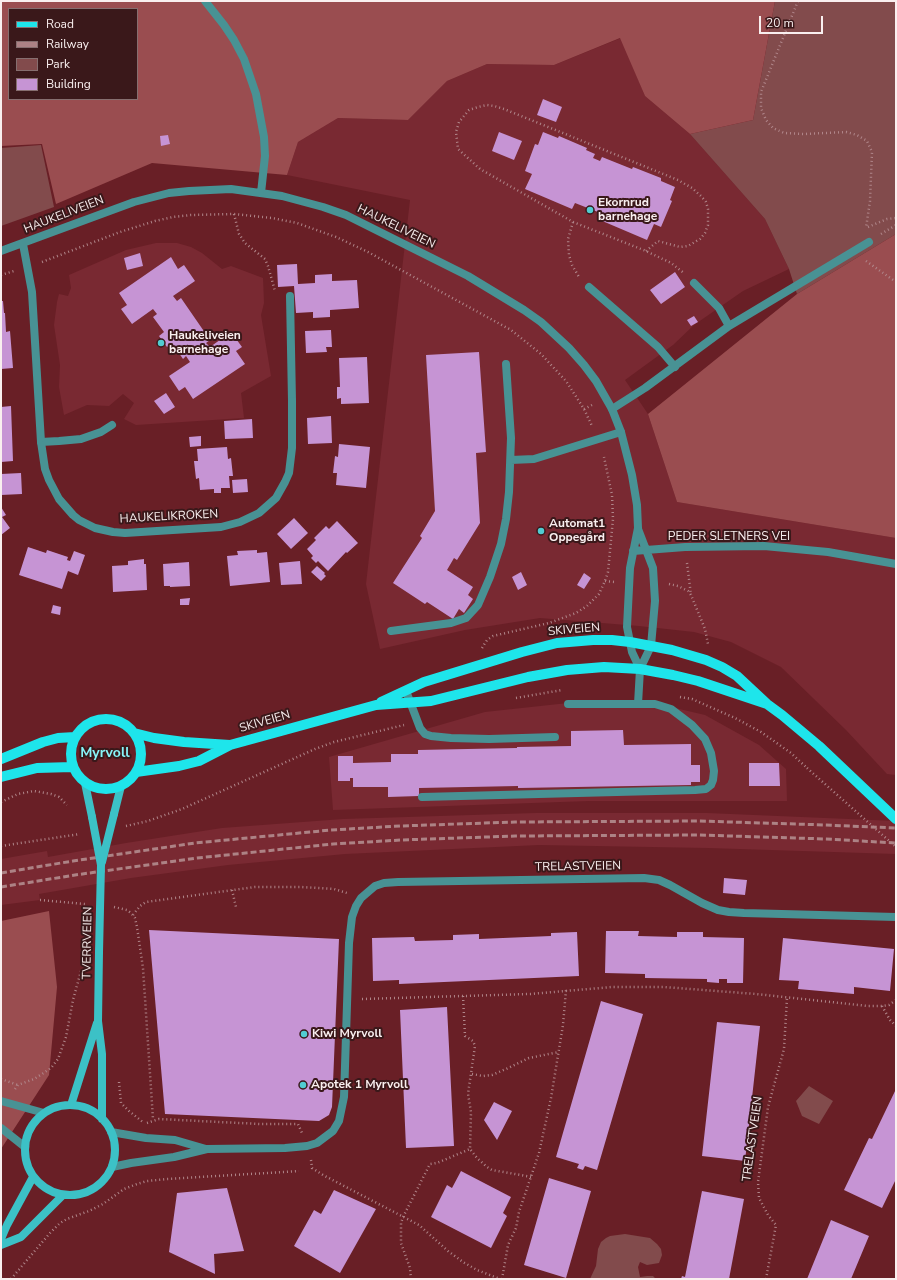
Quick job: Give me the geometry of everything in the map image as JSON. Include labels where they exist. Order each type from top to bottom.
[{"type":"main road","name":"SKIVEIEN","points":[[136,772],[179,766],[199,761],[230,745],[376,705],[424,682],[538,647],[562,642],[593,640],[630,642],[689,654],[722,667],[737,676],[767,704],[819,746],[896,818]]},
{"type":"main road","name":"SKIVEIEN","points":[[376,705],[431,701],[528,677],[567,670],[604,667],[640,669],[673,675],[698,681],[767,704]]},
{"type":"main road","points":[[104,719],[115,720],[126,725],[134,734],[139,742],[141,752],[140,762],[136,772],[130,780],[121,786],[103,790],[94,788],[85,783],[75,773],[72,767],[71,759],[71,747],[74,737],[82,728],[92,721],[104,719]]},
{"type":"main road","name":"SKIVEIEN","points":[[134,734],[172,741],[230,745]]},
{"type":"main road","points":[[1,759],[43,742],[58,738],[74,737]]},
{"type":"main road","points":[[1,777],[37,768],[72,767]]},
{"type":"main road","name":"TVERRVEIEN","points":[[85,783],[101,865],[98,1021],[102,1054],[102,1119]]},
{"type":"main road","name":"TVERRVEIEN","points":[[101,865],[121,786]]},
{"type":"main road","name":"TVERRVEIEN","points":[[71,1105],[98,1021]]},
{"type":"main road","points":[[71,1105],[88,1109],[102,1119],[111,1132],[115,1146],[115,1153],[112,1167],[108,1175],[96,1188],[80,1194],[63,1195],[46,1189],[33,1177],[28,1168],[25,1157],[25,1147],[27,1137],[36,1120],[44,1113],[52,1109],[71,1105]]},
{"type":"main road","points":[[1,1239],[33,1177]]},
{"type":"main road","points":[[1,1245],[21,1237],[63,1195]]},
{"type":"street","points":[[206,1],[234,40],[244,59],[256,94],[264,137],[265,162],[261,193]]},
{"type":"street","name":"HAUKELIVEIEN","points":[[1,251],[134,202],[189,191],[231,189],[302,201],[346,215],[468,276],[524,310],[541,322],[569,348],[596,381],[612,409],[620,432],[633,483],[638,528],[653,568],[655,584],[651,646],[640,669]]},
{"type":"street","points":[[612,409],[675,367],[728,326],[869,242]]},
{"type":"street","name":"HAUKELIKROKEN","points":[[23,244],[32,292],[35,321],[41,442],[45,469],[54,490],[62,503],[73,515],[86,524],[105,531],[125,533],[221,526],[240,522],[259,513],[276,498],[289,473],[291,460],[292,401],[290,296]]},
{"type":"street","points":[[694,283],[719,308],[728,326]]},
{"type":"street","points":[[589,287],[658,347],[675,367]]},
{"type":"street","points":[[391,631],[459,621],[471,614],[478,605],[490,577],[501,544],[506,519],[511,460],[511,438],[506,364]]},
{"type":"street","points":[[41,442],[59,442],[81,439],[101,432],[112,425]]},
{"type":"street","points":[[511,460],[534,460],[620,432]]},
{"type":"street","name":"HAUKELIVEIEN","points":[[638,528],[630,568],[627,627],[632,652],[640,669]]},
{"type":"street","name":"PEDER SLETNERS VEI","points":[[633,551],[685,547],[764,546],[828,552],[896,564]]},
{"type":"street","points":[[638,704],[640,669]]},
{"type":"street","points":[[406,691],[420,728],[425,734],[438,738],[489,740],[555,737]]},
{"type":"street","points":[[422,797],[696,790],[706,789],[711,785],[714,771],[711,753],[705,739],[692,725],[671,709],[655,704],[568,704]]},
{"type":"street","name":"TRELASTVEIEN","points":[[112,1167],[174,1157],[207,1149],[285,1148],[308,1146],[318,1143],[333,1131],[339,1121],[343,1109],[350,932],[352,918],[361,898],[375,886],[384,883],[644,878],[659,880],[702,903],[718,910],[729,912],[896,917]]},
{"type":"street","points":[[1,1101],[44,1113]]},
{"type":"street","points":[[1,1128],[25,1147]]},
{"type":"street","name":"TRELASTVEIEN","points":[[111,1132],[146,1138],[175,1140],[207,1149]]},
{"type":"path","points":[[798,1],[761,92],[761,108],[766,120],[773,128],[784,134],[846,132],[867,140],[872,152],[870,201],[866,228]]},
{"type":"path","points":[[646,251],[658,241],[680,247],[688,246],[700,239],[708,225],[708,209],[706,202],[692,188],[678,180],[504,109],[487,105],[478,107],[469,110],[459,122],[456,132],[458,149],[480,169],[573,222],[646,251],[678,267],[694,283]]},
{"type":"path","points":[[234,214],[239,234],[244,243],[265,259],[277,297]]},
{"type":"path","points":[[1,275],[60,256],[120,232],[156,221],[191,215],[234,214],[272,218],[297,223],[336,237],[368,252],[505,326],[541,354],[566,381],[584,409],[592,426]]},
{"type":"path","points":[[861,232],[866,228],[887,219],[896,218]]},
{"type":"path","points":[[573,222],[568,239],[569,254],[572,265],[578,275],[589,287]]},
{"type":"path","points":[[853,251],[896,282]]},
{"type":"path","points":[[481,650],[484,644],[493,636],[549,623],[576,613],[595,600],[606,581],[613,519],[612,495],[604,457]]},
{"type":"path","points":[[687,563],[691,595],[705,628],[709,647]]},
{"type":"path","points":[[606,581],[618,582]]},
{"type":"path","points":[[669,584],[678,586],[688,591],[691,595]]},
{"type":"path","points":[[511,699],[562,690]]},
{"type":"path","points":[[673,696],[692,699],[761,732],[791,753],[896,847]]},
{"type":"path","points":[[120,827],[164,816],[321,746],[417,721]]},
{"type":"path","points":[[1,802],[18,794],[34,791],[51,794],[67,805]]},
{"type":"path","points":[[1,846],[82,833]]},
{"type":"path","points":[[133,915],[140,906],[146,902],[264,886],[334,889],[345,892],[358,902]]},
{"type":"path","points":[[232,890],[236,907]]},
{"type":"path","points":[[40,900],[87,904]]},
{"type":"path","points":[[109,907],[127,910],[133,915],[137,927],[143,968],[153,1120]]},
{"type":"path","points":[[10,1094],[18,1085],[34,1079],[51,1068],[58,1059],[66,1038],[73,1000],[82,971]]},
{"type":"path","points":[[347,1000],[530,994],[612,987],[664,987],[882,1006],[889,1005],[896,1000]]},
{"type":"path","points":[[119,1082],[121,1103],[145,1124],[159,1119],[260,1124],[298,1124],[308,1146],[312,1168],[419,1225],[448,1251],[463,1262],[477,1270],[501,1279],[508,1245],[516,1228],[519,1212],[539,1153],[559,1052],[566,990]]},
{"type":"path","points":[[463,996],[465,1036],[474,1041],[475,1046],[468,1094],[471,1112],[470,1149],[477,1158],[492,1170],[532,1177]]},
{"type":"path","name":"TRELASTVEIEN","points":[[766,1279],[776,1225],[759,1198],[758,1182],[768,1107],[784,1049],[787,998]]},
{"type":"path","points":[[882,1006],[890,1020],[896,1026]]},
{"type":"path","points":[[472,1074],[483,1076],[492,1075],[529,1058],[559,1052]]},
{"type":"path","points":[[1,1079],[18,1085]]},
{"type":"path","points":[[411,1279],[410,1268],[401,1244],[400,1223],[430,1164],[437,1163],[470,1149]]},
{"type":"path","points":[[11,1279],[60,1223],[96,1207],[124,1189],[136,1184],[147,1181],[168,1179],[299,1171]]},
{"type":"shaded area","points":[[1,1],[775,1],[753,120],[690,134],[645,96],[620,38],[554,65],[487,64],[447,81],[408,120],[338,118],[298,142],[287,175],[152,163],[56,204],[42,144],[1,146]]},
{"type":"shaded area","points":[[621,38],[645,96],[690,134],[765,219],[789,269],[743,291],[694,325],[673,345],[625,380],[648,414],[677,502],[896,538],[896,775],[887,774],[846,730],[781,667],[731,642],[694,632],[540,618],[465,630],[380,649],[366,584],[410,200],[287,175],[298,142],[338,118],[408,120],[447,81],[487,64],[554,65]]},
{"type":"shaded area","points":[[896,234],[896,538],[677,502],[648,414],[797,294]]},
{"type":"shaded area","name":"Haukeliveien barnehage","points":[[156,243],[177,243],[191,247],[202,253],[222,269],[231,266],[263,278],[264,303],[261,315],[271,376],[241,393],[244,418],[136,425],[124,419],[134,403],[123,394],[109,406],[87,405],[64,415],[59,387],[60,365],[54,325],[59,294],[68,296],[71,288],[69,275],[126,250]]},
{"type":"shaded area","points":[[568,703],[658,704],[705,715],[759,745],[786,769],[787,801],[589,801],[333,810],[329,757],[485,712]]},
{"type":"shaded area","points":[[536,813],[707,813],[896,821],[896,854],[708,848],[539,845],[345,854],[228,865],[131,878],[39,894],[40,900],[1,905],[1,859],[47,851],[48,857],[222,828],[343,819]]},
{"type":"shaded area","points":[[49,911],[57,987],[49,1075],[1,1149],[1,921]]},
{"type":"green space","points":[[775,1],[896,1],[896,234],[797,294],[789,269],[765,219],[690,134],[753,120]]},
{"type":"green space","points":[[41,145],[54,207],[1,226],[1,148]]},
{"type":"green space","points":[[809,1086],[833,1101],[819,1124],[802,1116],[796,1101]]},
{"type":"green space","points":[[625,1234],[650,1238],[661,1249],[662,1255],[659,1263],[647,1265],[640,1262],[638,1267],[640,1277],[653,1276],[656,1279],[590,1279],[596,1266],[598,1249],[601,1242],[610,1236]]},
{"type":"building","points":[[543,99],[562,107],[556,122],[537,115]]},
{"type":"building","points":[[499,132],[522,141],[514,160],[492,151]]},
{"type":"building","points":[[543,132],[558,138],[559,136],[587,148],[586,150],[595,154],[593,158],[600,161],[602,157],[632,169],[633,167],[661,178],[661,181],[675,187],[670,200],[672,201],[661,227],[654,224],[647,240],[600,220],[603,214],[575,203],[572,209],[525,189],[532,174],[525,171],[535,144],[538,145]]},
{"type":"building","points":[[168,135],[170,144],[161,146],[160,136]]},
{"type":"building","points":[[140,253],[143,266],[127,270],[124,258]]},
{"type":"building","points":[[171,257],[178,269],[184,265],[195,281],[173,296],[177,301],[181,298],[210,340],[206,343],[210,347],[231,332],[242,347],[236,351],[245,364],[193,399],[185,387],[179,391],[169,376],[190,362],[186,356],[183,359],[172,343],[167,347],[159,336],[164,332],[153,317],[157,314],[153,309],[132,324],[121,309],[127,305],[119,293]]},
{"type":"building","points":[[297,264],[298,284],[315,283],[315,275],[332,274],[332,281],[357,280],[359,308],[330,310],[330,317],[313,318],[313,312],[296,313],[294,286],[278,287],[277,265]]},
{"type":"building","points":[[675,272],[685,287],[661,304],[650,290]]},
{"type":"building","points":[[1,301],[3,301],[5,313],[6,332],[10,331],[13,368],[1,369]]},
{"type":"building","points":[[694,316],[698,322],[691,326],[687,320]]},
{"type":"building","points":[[331,330],[332,347],[326,347],[327,352],[306,353],[305,331]]},
{"type":"building","points":[[479,352],[486,452],[476,453],[480,523],[457,560],[454,558],[447,570],[473,587],[468,595],[473,599],[464,613],[459,609],[453,619],[427,602],[425,604],[393,583],[422,538],[420,536],[435,511],[426,355]]},
{"type":"building","points":[[367,357],[369,403],[341,404],[341,398],[337,399],[337,387],[340,387],[339,358]]},
{"type":"building","points":[[166,393],[175,407],[164,414],[154,401]]},
{"type":"building","points":[[11,406],[13,461],[1,462],[1,407]]},
{"type":"building","points":[[331,416],[332,443],[308,444],[307,418]]},
{"type":"building","points":[[252,419],[253,438],[225,439],[224,421]]},
{"type":"building","points":[[201,436],[201,446],[190,447],[189,437]]},
{"type":"building","points":[[339,444],[370,447],[366,488],[336,485],[337,473],[333,473],[335,456],[338,457]]},
{"type":"building","points":[[227,447],[228,459],[231,458],[233,476],[229,476],[230,488],[221,488],[221,493],[214,493],[214,489],[200,490],[199,478],[196,479],[194,461],[198,461],[197,449]]},
{"type":"building","points":[[21,473],[22,494],[1,495],[1,474]]},
{"type":"building","points":[[247,479],[248,492],[233,493],[232,480]]},
{"type":"building","points":[[1,507],[6,515],[2,517],[10,528],[1,535]]},
{"type":"building","points":[[294,518],[308,533],[291,549],[277,534]]},
{"type":"building","points":[[337,521],[358,543],[347,553],[346,552],[328,571],[318,561],[316,563],[311,558],[313,556],[307,549],[316,540],[314,538],[326,526],[329,529]]},
{"type":"building","points":[[28,547],[46,553],[47,550],[68,557],[67,560],[70,561],[74,551],[85,555],[78,575],[68,571],[62,589],[19,575]]},
{"type":"building","points":[[257,550],[257,553],[267,552],[270,582],[230,586],[227,556],[238,555],[237,551]]},
{"type":"building","points":[[144,559],[144,564],[146,564],[147,590],[113,592],[112,566],[128,565],[128,561]]},
{"type":"building","points":[[300,561],[302,584],[281,585],[279,563]]},
{"type":"building","points":[[189,562],[190,586],[164,586],[163,564]]},
{"type":"building","points":[[317,566],[325,573],[324,574],[326,576],[321,581],[311,572]]},
{"type":"building","points":[[521,572],[527,585],[518,590],[512,577]]},
{"type":"building","points":[[584,573],[591,578],[584,589],[577,585]]},
{"type":"building","points":[[190,598],[189,605],[180,605],[180,599]]},
{"type":"building","points":[[53,605],[61,607],[60,615],[51,613]]},
{"type":"building","points":[[623,730],[624,745],[691,744],[691,765],[700,765],[700,782],[691,782],[691,785],[419,788],[419,796],[388,797],[388,787],[353,787],[353,778],[350,778],[350,781],[338,781],[338,756],[353,756],[353,763],[391,762],[391,754],[418,754],[418,750],[571,746],[571,731]]},
{"type":"building","points":[[749,763],[779,763],[780,786],[749,786]]},
{"type":"building","points":[[724,878],[747,880],[745,895],[723,893]]},
{"type":"building","points":[[149,930],[339,939],[332,1107],[329,1115],[319,1121],[165,1114]]},
{"type":"building","points":[[606,931],[639,931],[638,936],[677,937],[677,932],[703,932],[703,937],[744,938],[743,983],[727,983],[727,979],[719,979],[719,983],[707,982],[707,979],[645,978],[645,974],[605,973]]},
{"type":"building","points":[[577,932],[579,976],[399,984],[399,980],[373,981],[372,938],[414,937],[415,941],[453,940],[453,935],[479,934],[479,939],[551,936],[551,933]]},
{"type":"building","points":[[783,938],[894,949],[890,991],[854,987],[854,994],[798,989],[799,981],[779,980]]},
{"type":"building","points":[[601,1001],[643,1014],[597,1170],[585,1166],[583,1170],[577,1168],[579,1164],[556,1157]]},
{"type":"building","points":[[447,1007],[454,1146],[406,1148],[400,1010]]},
{"type":"building","points":[[717,1022],[760,1026],[745,1161],[702,1156]]},
{"type":"building","points":[[896,1089],[896,1179],[882,1208],[844,1190],[869,1138],[872,1139]]},
{"type":"building","points":[[494,1102],[512,1111],[497,1140],[484,1120]]},
{"type":"building","points":[[461,1171],[511,1197],[503,1213],[507,1216],[491,1248],[431,1217],[447,1185],[452,1188]]},
{"type":"building","points":[[549,1178],[591,1191],[566,1278],[524,1265]]},
{"type":"building","points":[[227,1188],[244,1251],[214,1254],[215,1274],[169,1252],[177,1193]]},
{"type":"building","points":[[334,1190],[376,1209],[340,1273],[294,1246],[314,1210],[321,1214]]},
{"type":"building","points":[[702,1191],[744,1199],[729,1279],[681,1279],[682,1276],[685,1277]]},
{"type":"building","points":[[831,1220],[869,1236],[851,1279],[807,1279]]},
{"type":"railway","points":[[1,873],[195,843],[331,830],[400,826],[515,822],[699,821],[896,828]]},
{"type":"railway","points":[[1,887],[197,858],[333,844],[401,840],[515,836],[699,835],[896,843]]},
{"type":"place","name":"Ekornrud barnehage","points":[[590,210]]},
{"type":"place","name":"Haukeliveien barnehage","points":[[161,343]]},
{"type":"place","name":"Automat1 Oppegård","points":[[541,531]]},
{"type":"place","name":"Kiwi Myrvoll","points":[[304,1034]]},
{"type":"place","name":"Apotek 1 Myrvoll","points":[[303,1085]]},
{"type":"district","name":"Myrvoll","points":[[105,754]]}]
